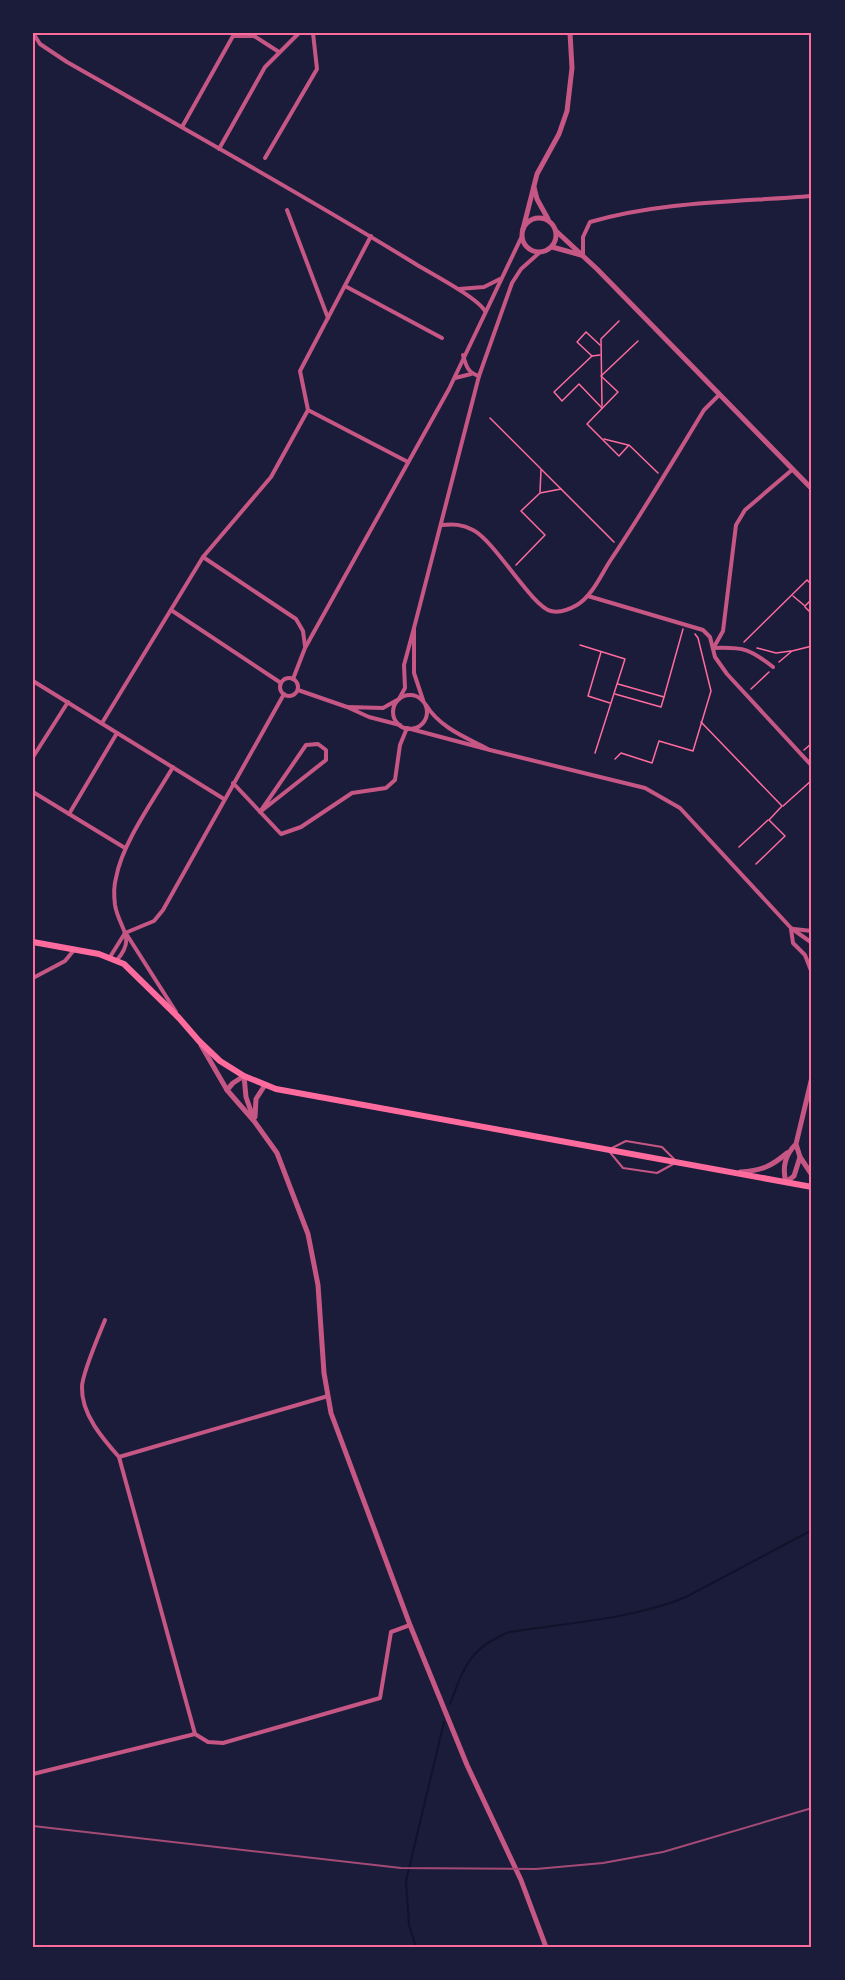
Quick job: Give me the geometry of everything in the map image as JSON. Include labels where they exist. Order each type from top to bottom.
[{"type":"main road","points":[[33,942],[110,957],[130,968],[199,1041],[231,1069],[265,1085],[287,1091],[812,1187]]},
{"type":"street","points":[[33,33],[40,44],[68,62],[371,236],[458,289],[482,306],[485,311]]},
{"type":"street","points":[[219,149],[265,67],[299,33]]},
{"type":"street","points":[[265,158],[317,69],[313,33]]},
{"type":"street","points":[[539,253],[525,246],[522,232],[534,185],[543,162],[559,134],[567,111],[572,68],[570,33]]},
{"type":"street","points":[[182,127],[233,36],[254,36],[279,52]]},
{"type":"street","points":[[534,185],[537,199],[556,231],[812,489]]},
{"type":"street","points":[[583,256],[583,237],[590,222],[621,213],[672,205],[812,196]]},
{"type":"street","points":[[287,210],[328,319]]},
{"type":"street","points":[[449,389],[525,224],[534,218],[549,220]]},
{"type":"street","points":[[400,725],[393,712],[405,688],[404,665],[479,376],[512,283],[521,269],[539,253],[552,247],[557,236],[556,231]]},
{"type":"street","points":[[102,723],[203,558],[271,477],[308,410],[300,371],[371,236]]},
{"type":"street","points":[[552,247],[583,256]]},
{"type":"street","points":[[458,289],[484,287],[503,276]]},
{"type":"street","points":[[345,286],[442,338]]},
{"type":"street","points":[[464,355],[466,366],[471,374]]},
{"type":"street","points":[[293,679],[305,648],[456,377],[471,374],[479,376]]},
{"type":"street","points":[[442,525],[458,524],[475,531],[540,605],[550,611],[562,611],[577,605],[588,596],[620,547],[704,410],[720,394]]},
{"type":"street","points":[[308,410],[408,462]]},
{"type":"street","points":[[713,648],[723,631],[736,525],[745,510],[793,469]]},
{"type":"street","points":[[203,558],[296,619],[303,631],[305,648]]},
{"type":"street","points":[[588,596],[703,630],[710,637],[715,657],[727,674],[812,766]]},
{"type":"street","points":[[171,610],[281,683]]},
{"type":"street","points":[[407,728],[422,724],[427,715],[414,673],[414,628]]},
{"type":"street","points":[[713,648],[740,647],[756,654],[773,667]]},
{"type":"street","points":[[284,694],[281,690],[281,683],[286,678],[293,679],[298,684],[298,690]]},
{"type":"street","points":[[33,681],[224,799]]},
{"type":"street","points":[[284,694],[292,695],[298,690]]},
{"type":"street","points":[[298,690],[369,717],[407,728],[645,788],[680,808],[791,928],[812,943]]},
{"type":"street","points":[[110,957],[125,933],[154,921],[163,910],[284,694]]},
{"type":"street","points":[[347,707],[383,708],[408,695],[418,697],[447,727],[490,750]]},
{"type":"street","points":[[33,757],[68,702]]},
{"type":"street","points":[[233,783],[281,834],[301,827],[352,793],[386,788],[394,780],[400,745],[407,728]]},
{"type":"street","points":[[69,814],[117,733]]},
{"type":"street","points":[[318,744],[326,750],[326,760],[260,812],[306,746],[318,744]]},
{"type":"street","points":[[117,960],[128,944],[115,905],[116,877],[125,848],[173,767]]},
{"type":"street","points":[[33,792],[125,848]]},
{"type":"street","points":[[791,928],[812,931]]},
{"type":"street","points":[[791,928],[794,943],[812,960]]},
{"type":"street","points":[[125,933],[179,1018]]},
{"type":"street","points":[[33,978],[65,961],[75,949]]},
{"type":"street","points":[[805,955],[812,973]]},
{"type":"street","points":[[199,1041],[227,1090],[254,1121],[277,1153],[308,1234],[318,1285],[324,1373],[331,1413],[410,1625],[471,1774],[521,1880],[546,1947]]},
{"type":"street","points":[[227,1090],[244,1076],[246,1097],[254,1121]]},
{"type":"street","points":[[812,1077],[796,1144],[800,1157],[812,1175]]},
{"type":"street","points":[[254,1121],[256,1099],[265,1085]]},
{"type":"street","points":[[735,1172],[758,1171],[772,1166],[796,1144]]},
{"type":"street","points":[[787,1153],[783,1174],[786,1182],[794,1176],[800,1157]]},
{"type":"street","points":[[105,1320],[81,1385],[83,1397],[88,1414],[103,1438],[119,1457],[195,1734],[208,1742],[223,1743],[380,1698],[391,1632],[410,1625]]},
{"type":"street","points":[[119,1457],[328,1396]]},
{"type":"street","points":[[33,1774],[195,1734]]},
{"type":"lane","points":[[626,1141],[662,1148],[677,1162],[657,1173],[623,1168],[608,1150],[626,1141]]},
{"type":"path","points":[[603,408],[601,339],[619,321]]},
{"type":"path","points":[[592,356],[577,342],[586,332],[601,346]]},
{"type":"path","points":[[602,376],[638,341]]},
{"type":"path","points":[[601,355],[592,356],[554,392],[562,401],[579,384],[603,408]]},
{"type":"path","points":[[602,376],[618,392],[587,424],[619,456],[629,445]]},
{"type":"path","points":[[490,418],[620,547]]},
{"type":"path","points":[[602,439],[629,445],[663,478]]},
{"type":"path","points":[[540,493],[541,469]]},
{"type":"path","points":[[511,570],[545,535],[521,511],[540,493],[561,489]]},
{"type":"path","points":[[740,647],[807,580],[811,584],[812,582]]},
{"type":"path","points":[[792,595],[812,614]]},
{"type":"path","points":[[805,606],[812,598]]},
{"type":"path","points":[[614,693],[661,707],[684,624]]},
{"type":"path","points":[[615,759],[621,753],[652,763],[659,741],[693,751],[711,691],[698,638],[683,630]]},
{"type":"path","points":[[580,645],[625,659],[595,753]]},
{"type":"path","points":[[753,648],[776,653],[792,651]]},
{"type":"path","points":[[602,652],[588,696],[611,703]]},
{"type":"path","points":[[617,683],[664,697]]},
{"type":"path","points":[[701,722],[782,806]]},
{"type":"path","points":[[800,753],[812,742]]},
{"type":"path","points":[[739,847],[812,780]]},
{"type":"path","points":[[756,864],[785,836],[769,820]]},
{"type":"waterway","points":[[450,1704],[470,1660],[496,1638],[509,1632],[622,1615],[666,1604],[686,1597],[812,1530]]},
{"type":"waterway","points":[[416,1947],[409,1925],[406,1881],[444,1722]]},
{"type":"railway","points":[[33,1826],[401,1868],[536,1869],[603,1863],[663,1852],[812,1808]]}]
